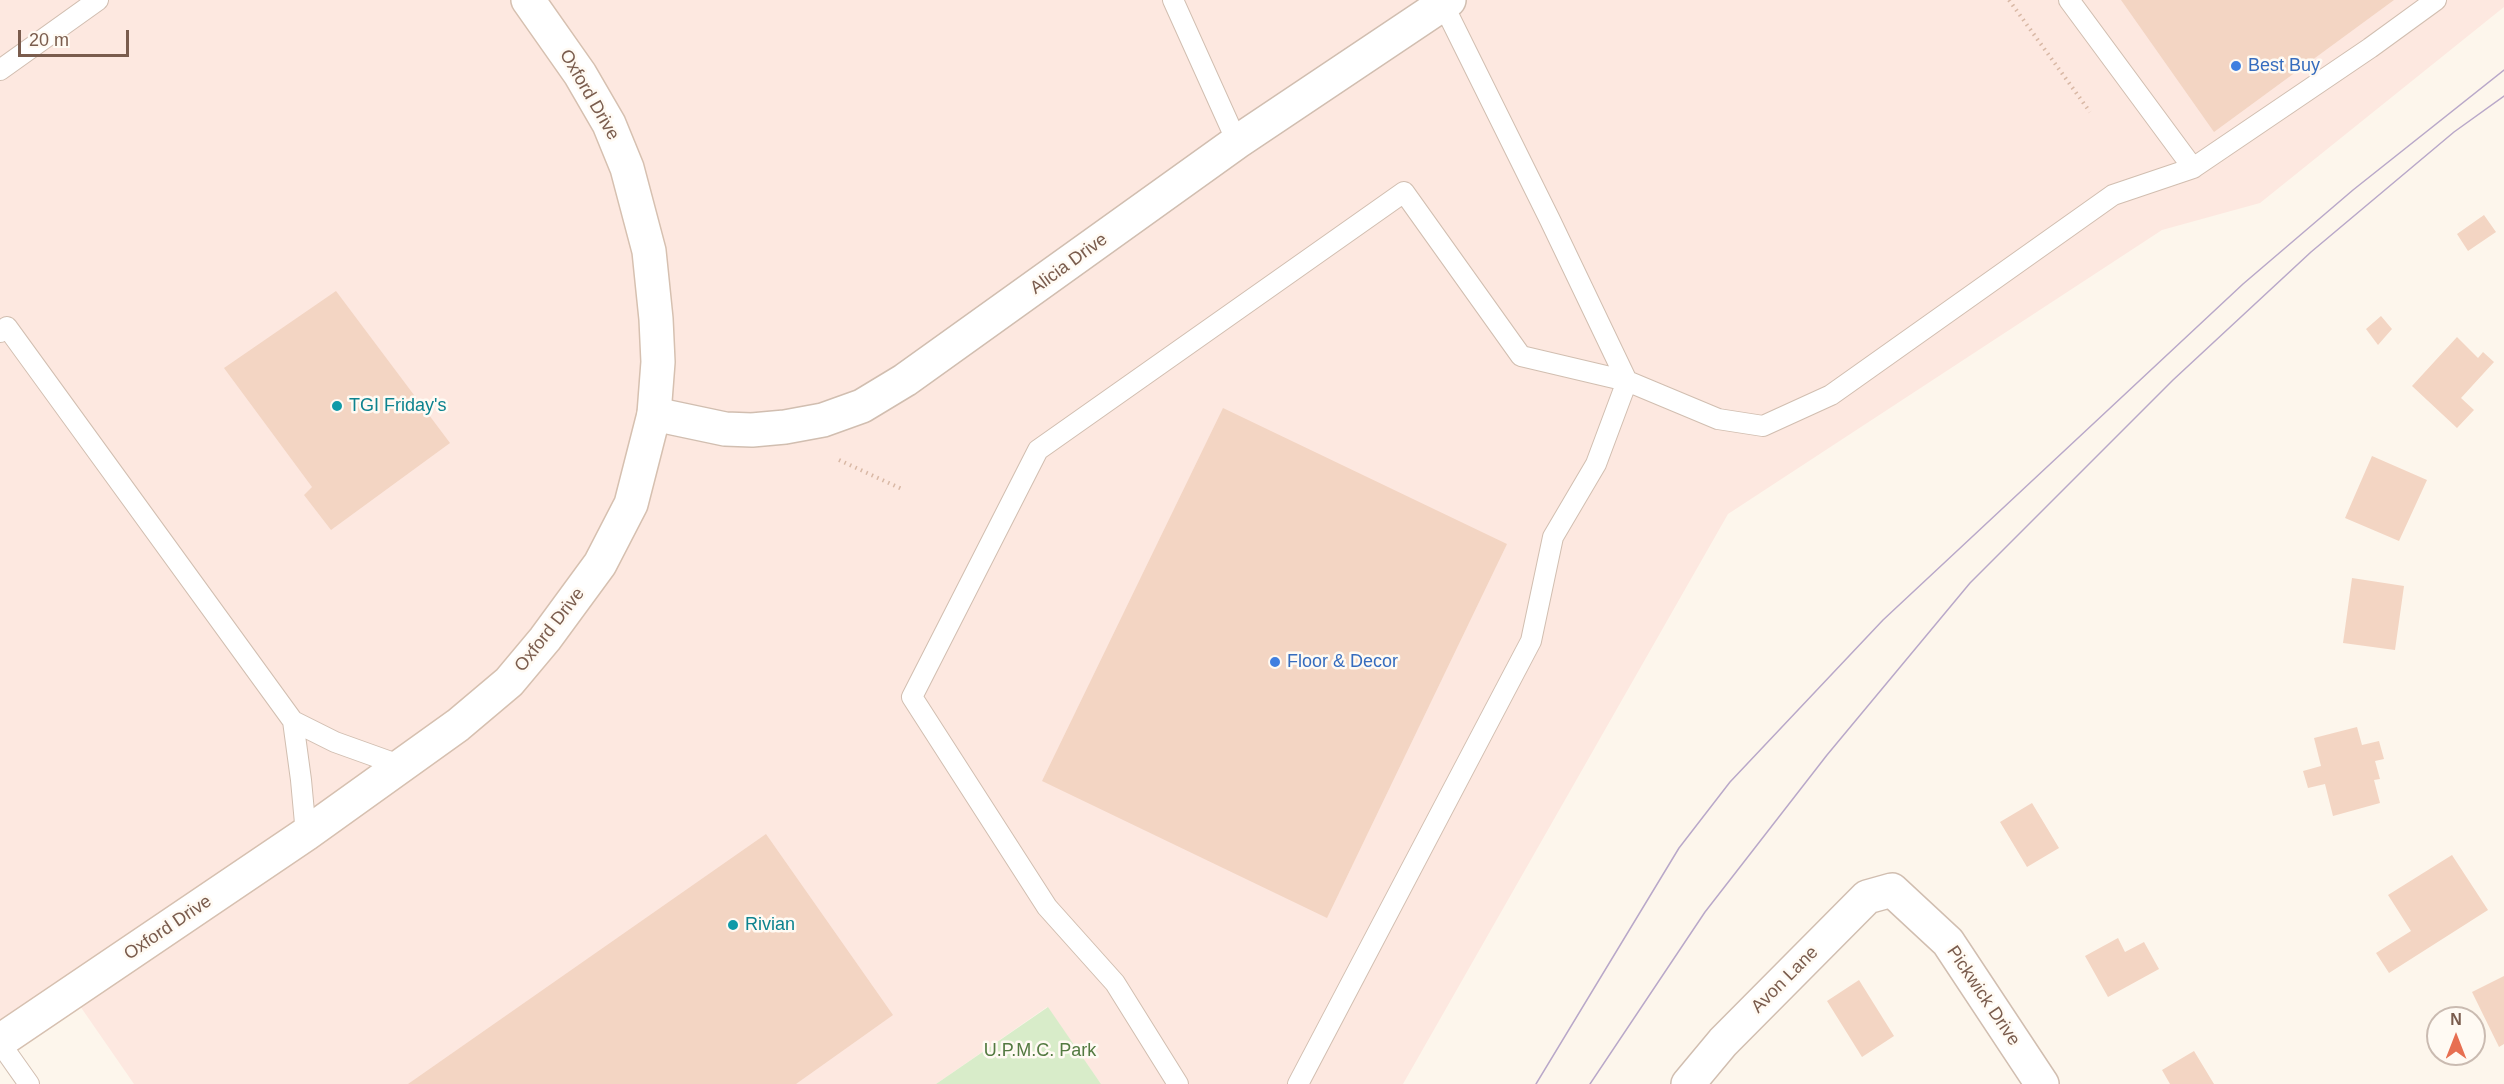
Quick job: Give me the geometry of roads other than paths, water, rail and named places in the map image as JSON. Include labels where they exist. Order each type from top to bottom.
[{"type":"street","name":"Oxford Drive","points":[[0,1042],[306,834],[458,725],[509,681],[545,639],[600,564],[631,504],[654,414],[658,362],[649,250],[627,168],[609,124],[580,74],[528,0]]},
{"type":"street","name":"Alicia Drive","points":[[654,414],[725,429],[752,430],[823,420],[862,406],[905,380],[1237,142],[1446,2]]},
{"type":"street","name":"Avon Lane","points":[[1688,1084],[1723,1042],[1867,897],[1892,890]]},
{"type":"street","name":"Pickwick Drive","points":[[1892,890],[1948,942],[2042,1084]]},
{"type":"lane","points":[[0,70],[98,0]]},
{"type":"lane","points":[[1173,0],[1237,142]]},
{"type":"lane","points":[[2069,0],[2193,168]]},
{"type":"lane","points":[[1178,1084],[1115,983],[1047,907],[912,697],[1038,450],[1404,192],[1521,356],[1627,381],[1718,419],[1763,426],[1831,395],[2113,195],[2193,168],[2370,48],[2436,0]]},
{"type":"lane","points":[[1298,1084],[1531,641],[1553,537],[1596,465],[1627,381],[1446,2]]},
{"type":"lane","points":[[2,326],[293,721],[302,780],[306,834]]},
{"type":"lane","points":[[293,721],[335,741],[402,766]]},
{"type":"lane","points":[[0,1042],[29,1084]]},
{"type":"tram line","points":[[1536,1084],[1679,848],[1730,782],[1883,620],[2243,284],[2353,190],[2504,70]]},
{"type":"tram line","points":[[1590,1084],[1705,912],[1827,755],[1970,583],[2173,380],[2311,252],[2454,132],[2504,96]]},
{"type":"place","name":"Best Buy","points":[[2236,66]]},
{"type":"place","name":"TGI Friday's","points":[[337,406]]},
{"type":"place","name":"Floor & Decor","points":[[1275,662]]},
{"type":"place","name":"Rivian","points":[[733,925]]},
{"type":"park label","name":"U.P.M.C. Park","points":[[1040,1051]]}]
